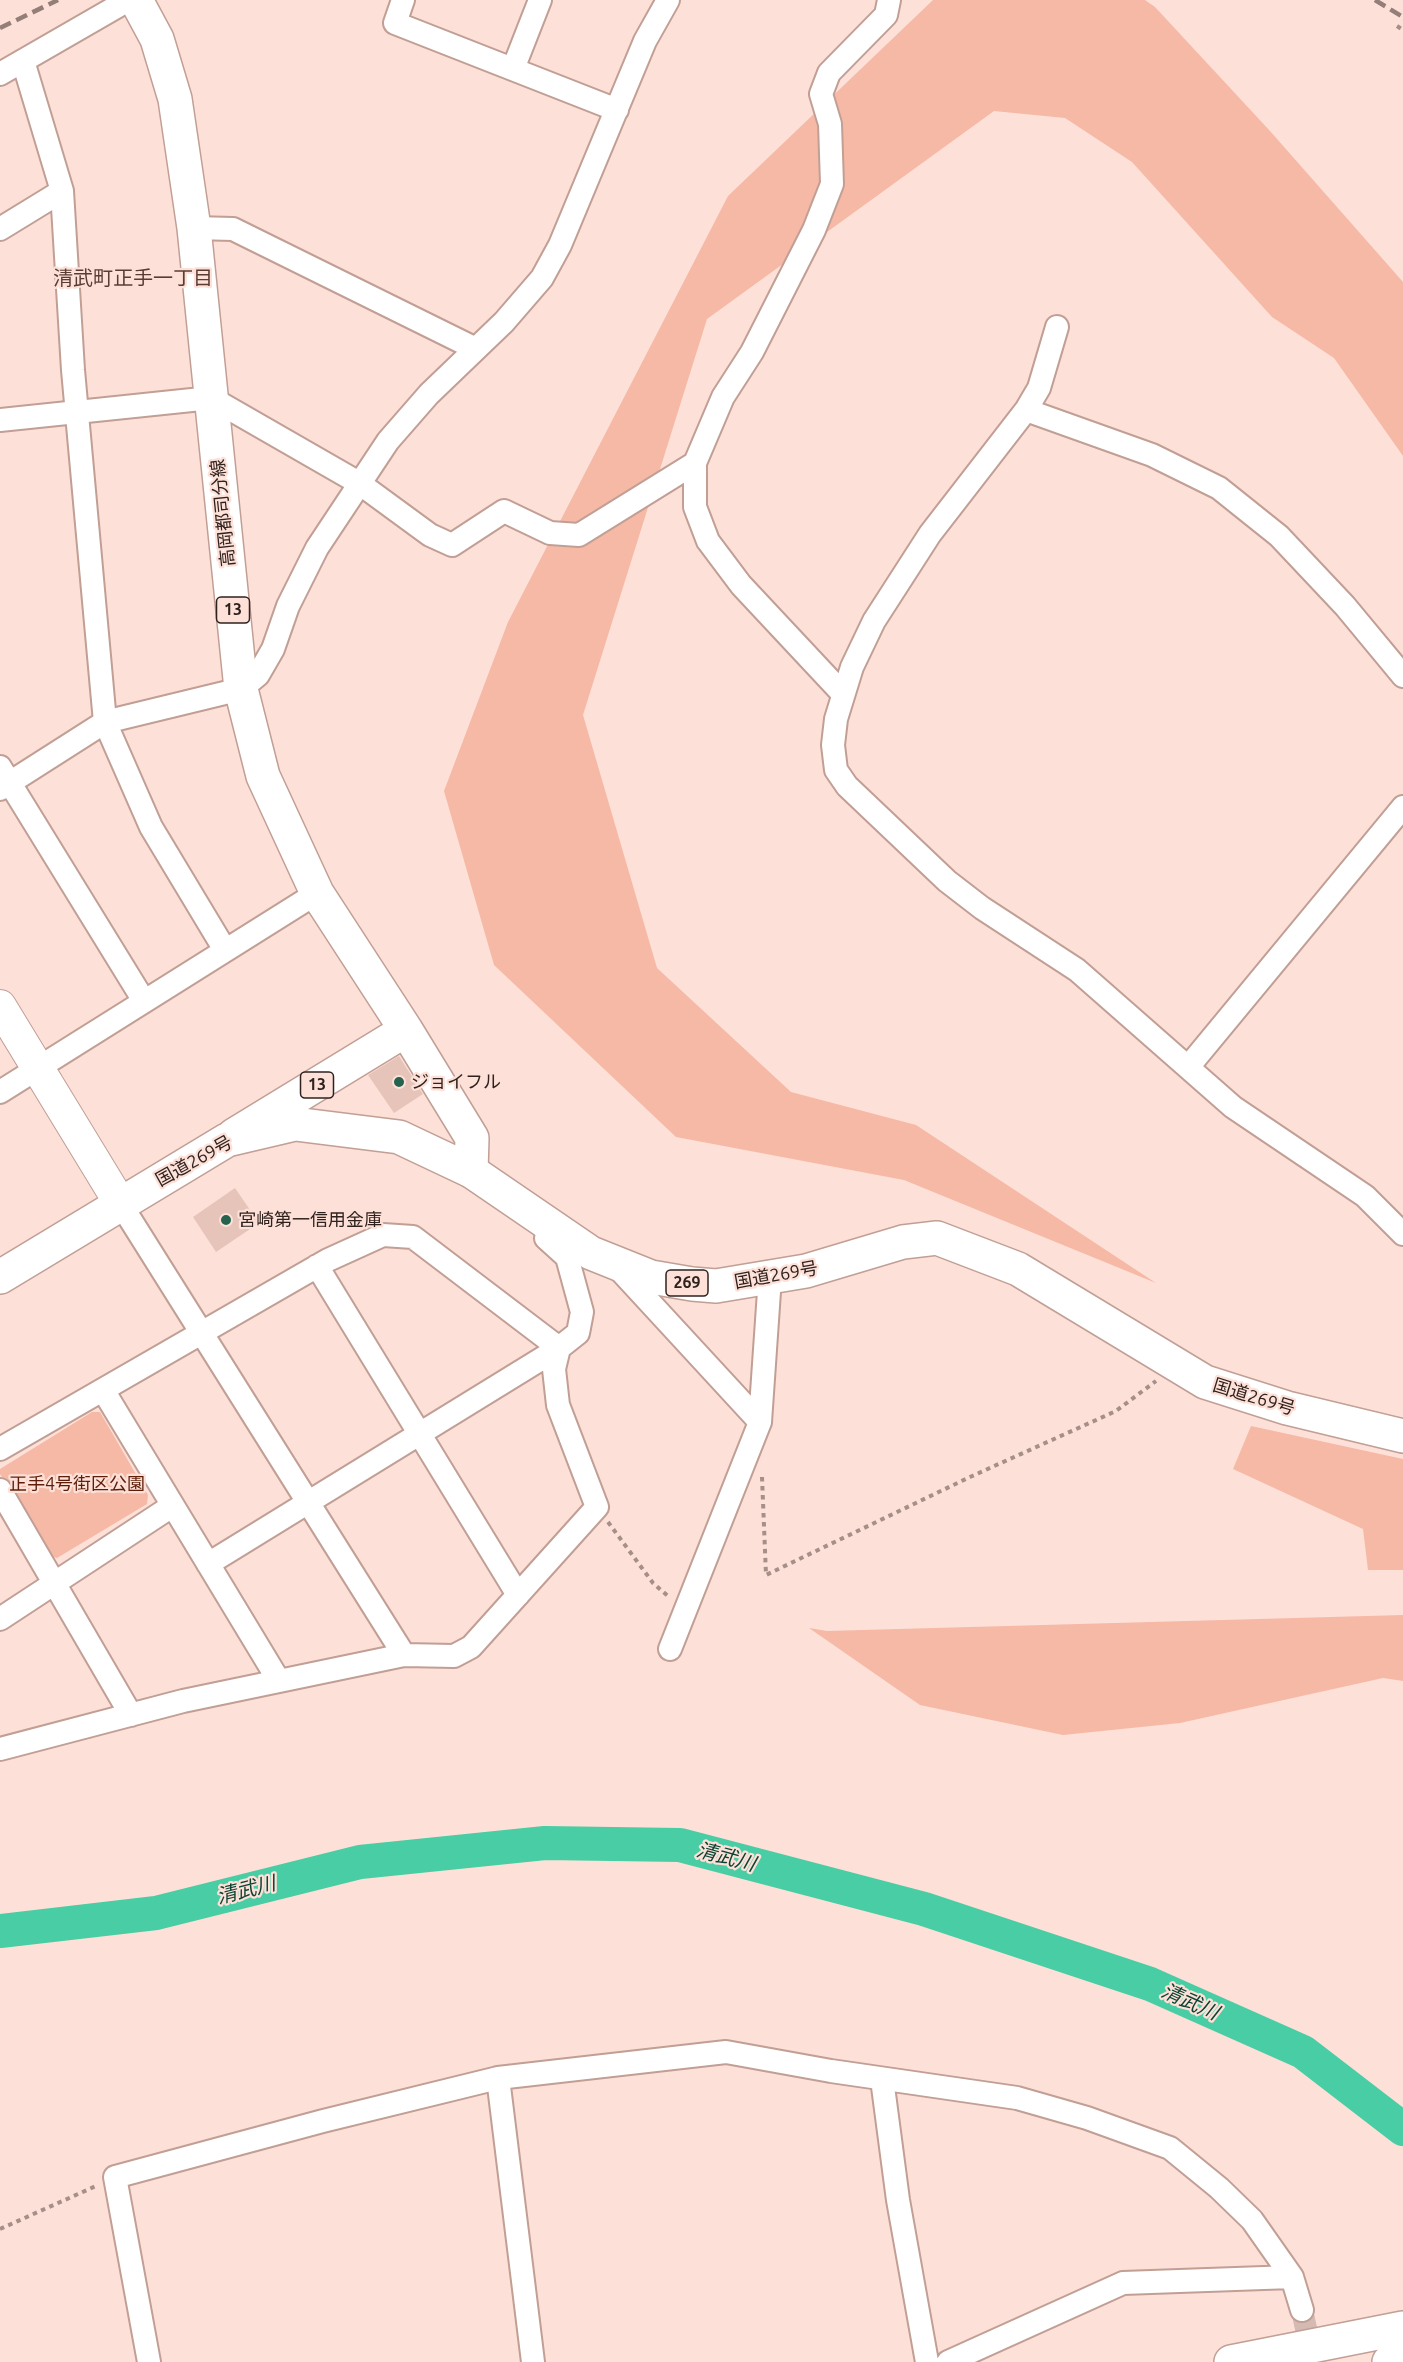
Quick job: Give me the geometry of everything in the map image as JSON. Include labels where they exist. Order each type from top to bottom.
[{"type":"main road","name":"高岡都司分線","points":[[127,3],[157,39],[175,99],[194,228],[241,689],[263,776],[317,893],[406,1030],[472,1138],[471,1171]]},
{"type":"main road","name":"13","points":[[227,1140],[406,1030]]},
{"type":"main road","name":"国道269号","points":[[0,1277],[227,1140],[295,1124],[399,1137],[471,1171],[591,1252],[651,1276],[692,1284],[716,1286],[806,1271],[903,1242],[937,1238],[1018,1269],[1205,1382],[1287,1408],[1403,1436]]},
{"type":"main road","points":[[1231,2362],[1403,2328]]},
{"type":"main road","points":[[1389,2362],[1403,2359]]},
{"type":"street","points":[[403,0],[395,22],[617,110]]},
{"type":"street","points":[[513,69],[540,0]]},
{"type":"street","points":[[144,1001],[3,780],[105,722],[241,689],[258,675],[273,649],[288,606],[317,548],[388,441],[504,322],[542,278],[560,245],[645,41],[668,0]]},
{"type":"street","points":[[843,694],[741,585],[708,541],[695,507],[695,463],[723,397],[752,352],[814,230],[832,184],[830,123],[821,94],[829,73],[886,15],[889,0]]},
{"type":"street","points":[[0,74],[127,3]]},
{"type":"street","points":[[23,61],[62,191],[77,413],[105,722],[151,827],[225,950]]},
{"type":"street","points":[[0,229],[62,191]]},
{"type":"street","points":[[194,228],[233,229],[476,349]]},
{"type":"street","points":[[1057,327],[1039,388],[1026,410],[930,534],[874,621],[852,667],[843,694],[833,745],[836,770],[848,786],[947,881],[992,915],[1077,970],[1233,1107],[1365,1196],[1403,1234]]},
{"type":"street","points":[[0,420],[211,398],[359,483],[430,535],[452,545],[504,511],[550,533],[579,535],[695,463]]},
{"type":"street","points":[[1026,410],[1152,455],[1219,489],[1238,502],[1280,536],[1346,606],[1403,676]]},
{"type":"street","points":[[1189,1066],[1403,807]]},
{"type":"street","points":[[0,1092],[317,893]]},
{"type":"street","points":[[0,1006],[120,1203],[404,1655]]},
{"type":"street","points":[[208,1564],[559,1348],[578,1333],[582,1312],[567,1257],[471,1171]]},
{"type":"street","points":[[0,1449],[317,1266],[383,1235],[413,1237],[559,1348]]},
{"type":"street","points":[[611,1260],[760,1422]]},
{"type":"street","points":[[317,1266],[518,1595]]},
{"type":"street","points":[[670,1649],[760,1422],[770,1277]]},
{"type":"street","points":[[0,1749],[130,1715],[279,1681],[404,1655],[454,1656],[471,1647],[597,1507],[558,1405],[554,1369],[559,1348]]},
{"type":"street","points":[[103,1390],[279,1681]]},
{"type":"street","points":[[0,1490],[130,1715]]},
{"type":"street","points":[[0,1619],[172,1506]]},
{"type":"street","points":[[149,2362],[115,2177],[323,2121],[498,2078],[726,2052],[882,2079],[1017,2098],[1051,2106],[1170,2148],[1219,2188],[1252,2220],[1292,2277],[1302,2310]]},
{"type":"street","points":[[498,2078],[533,2362]]},
{"type":"street","points":[[882,2079],[898,2200],[927,2362]]},
{"type":"street","points":[[948,2362],[1123,2283],[1292,2277]]},
{"type":"path","points":[[1397,26],[1403,30]]},
{"type":"path","points":[[762,1469],[766,1575],[970,1477],[1116,1411],[1178,1366]]},
{"type":"path","points":[[597,1507],[653,1583],[685,1612]]},
{"type":"path","points":[[0,2229],[115,2177]]},
{"type":"green space","points":[[933,0],[1145,0],[1155,7],[1270,131],[1403,282],[1403,456],[1334,358],[1272,317],[1132,162],[1065,118],[994,111],[707,319],[583,715],[657,968],[791,1092],[916,1125],[1156,1283],[904,1180],[676,1137],[494,965],[444,791],[508,622],[728,196]]},
{"type":"green space","name":"正手4号街区公園","points":[[92,1412],[100,1412],[148,1495],[147,1504],[57,1558],[50,1556],[0,1474],[0,1469]]},
{"type":"green space","points":[[1251,1426],[1403,1459],[1403,1570],[1368,1570],[1363,1529],[1233,1469]]},
{"type":"green space","points":[[1403,1615],[1403,1681],[1383,1678],[1180,1723],[1063,1735],[920,1705],[809,1628],[827,1631]]},
{"type":"building","name":"ジョイフル","points":[[399,1056],[423,1094],[394,1113],[368,1075]]},
{"type":"building","name":"宮崎第一信用金庫","points":[[235,1188],[259,1223],[216,1252],[193,1217]]},
{"type":"waterway","name":"清武川","points":[[0,1931],[156,1913],[360,1862],[545,1843],[680,1845],[924,1909],[1150,1984],[1303,2052],[1403,2129]]},
{"type":"tunnel","points":[[1302,2310],[1313,2361]]},
{"type":"railway","points":[[0,28],[58,0]]},
{"type":"railway","points":[[1375,0],[1403,17]]},
{"type":"place","name":"ジョイフル","points":[[399,1082]]},
{"type":"place","name":"宮崎第一信用金庫","points":[[226,1220]]},
{"type":"district","name":"清武町正手一丁目","points":[[133,278]]}]
